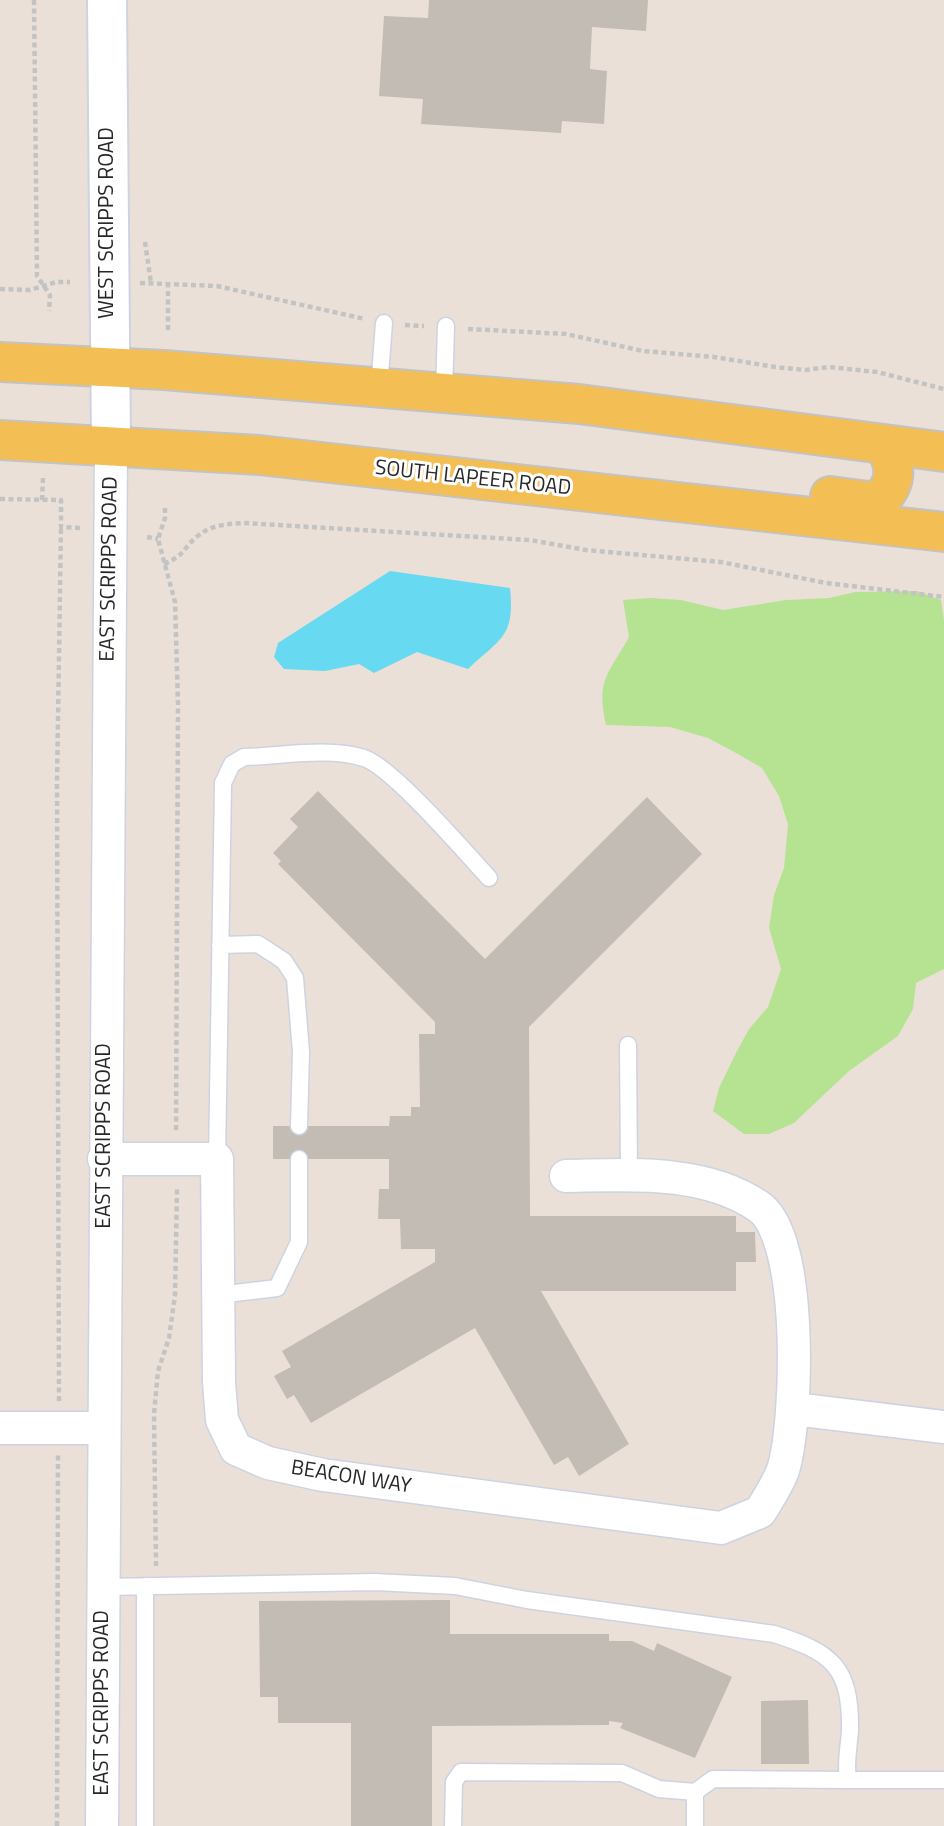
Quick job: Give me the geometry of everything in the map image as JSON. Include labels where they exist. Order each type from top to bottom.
[{"type":"main road","points":[[0,362],[108,366],[579,404],[944,452]]},
{"type":"main road","name":"SOUTH LAPEER ROAD","points":[[0,440],[259,456],[944,532]]},
{"type":"main road","points":[[546,488],[574,474],[608,469],[874,501],[887,492],[894,479],[894,464],[884,444]]},
{"type":"street","name":"WEST SCRIPPS ROAD","points":[[107,0],[108,366],[111,445]]},
{"type":"street","name":"EAST SCRIPPS ROAD","points":[[102,1826],[104,1159],[111,445]]},
{"type":"street","points":[[104,1159],[217,1159]]},
{"type":"street","name":"BEACON WAY","points":[[217,1159],[222,1420],[236,1449],[268,1463],[323,1475],[721,1528],[760,1512],[782,1471],[794,1409],[790,1285],[779,1239],[761,1207],[719,1184],[629,1175],[566,1176]]},
{"type":"street","points":[[794,1409],[944,1427]]},
{"type":"street","points":[[0,1428],[104,1428]]},
{"type":"lane","points":[[379,388],[384,323]]},
{"type":"lane","points":[[444,394],[446,326]]},
{"type":"lane","points":[[217,1159],[223,783],[232,764],[244,757],[342,754],[366,759],[389,775],[489,878]]},
{"type":"lane","points":[[220,944],[258,944],[284,961],[295,978],[301,1052],[299,1126]]},
{"type":"lane","points":[[628,1045],[629,1175]]},
{"type":"lane","points":[[218,1295],[277,1288],[299,1242],[299,1159]]},
{"type":"lane","points":[[103,1587],[375,1581],[455,1586],[527,1600],[774,1634],[812,1646],[832,1660],[846,1683],[850,1729],[848,1780]]},
{"type":"lane","points":[[145,1586],[145,1826]]},
{"type":"lane","points":[[453,1826],[454,1782],[461,1772],[622,1773],[659,1789],[695,1792],[713,1779],[944,1780]]},
{"type":"lane","points":[[695,1792],[695,1826]]},
{"type":"path","points":[[34,0],[37,276],[50,295],[49,311]]},
{"type":"path","points":[[144,236],[151,283]]},
{"type":"path","points":[[0,289],[70,282]]},
{"type":"path","points":[[130,283],[217,286],[384,323],[566,334],[643,351],[715,357],[804,370],[829,367],[877,372],[944,389]]},
{"type":"path","points":[[167,330],[168,284]]},
{"type":"path","points":[[42,500],[43,478]]},
{"type":"path","points":[[0,499],[61,500],[57,784],[57,1826]]},
{"type":"path","points":[[147,537],[158,539],[165,518],[164,508]]},
{"type":"path","points":[[164,564],[181,557],[199,534],[220,525],[243,523],[530,540],[586,550],[721,562],[826,583],[944,597]]},
{"type":"path","points":[[61,527],[88,529]]},
{"type":"green space","points":[[917,591],[941,600],[944,620],[944,969],[916,983],[913,1009],[898,1036],[849,1071],[794,1123],[769,1134],[744,1134],[713,1111],[719,1088],[737,1051],[749,1029],[768,1007],[781,969],[769,928],[774,895],[784,868],[788,824],[779,796],[762,768],[738,754],[708,738],[670,727],[606,725],[603,687],[629,637],[623,600],[681,600],[723,610],[786,600],[829,598],[855,592]]},
{"type":"water","points":[[390,571],[510,588],[508,627],[497,643],[468,669],[417,652],[374,673],[359,664],[325,671],[284,669],[274,657],[278,643]]},
{"type":"building","points":[[429,0],[648,0],[646,31],[592,27],[590,69],[607,71],[604,124],[562,121],[561,133],[421,124],[423,99],[379,96],[384,16],[428,18]]},
{"type":"building","points":[[318,791],[485,959],[647,797],[702,854],[529,1027],[530,1216],[736,1216],[736,1232],[755,1232],[756,1262],[736,1262],[736,1291],[541,1291],[629,1444],[579,1476],[568,1457],[554,1465],[475,1328],[311,1423],[294,1395],[287,1399],[274,1376],[291,1367],[282,1351],[435,1262],[435,1249],[401,1249],[400,1219],[378,1219],[379,1189],[389,1189],[389,1159],[273,1159],[273,1126],[389,1126],[390,1116],[411,1116],[411,1107],[420,1107],[419,1034],[435,1034],[435,1022],[278,864],[281,861],[273,853],[298,827],[290,819]]},
{"type":"building","points":[[450,1600],[450,1634],[609,1634],[609,1641],[632,1641],[654,1651],[657,1643],[732,1677],[695,1758],[620,1728],[623,1723],[609,1721],[609,1725],[432,1726],[432,1826],[351,1826],[351,1723],[278,1723],[278,1697],[260,1697],[259,1601]]},
{"type":"building","points":[[808,1700],[809,1764],[761,1764],[761,1701]]}]
